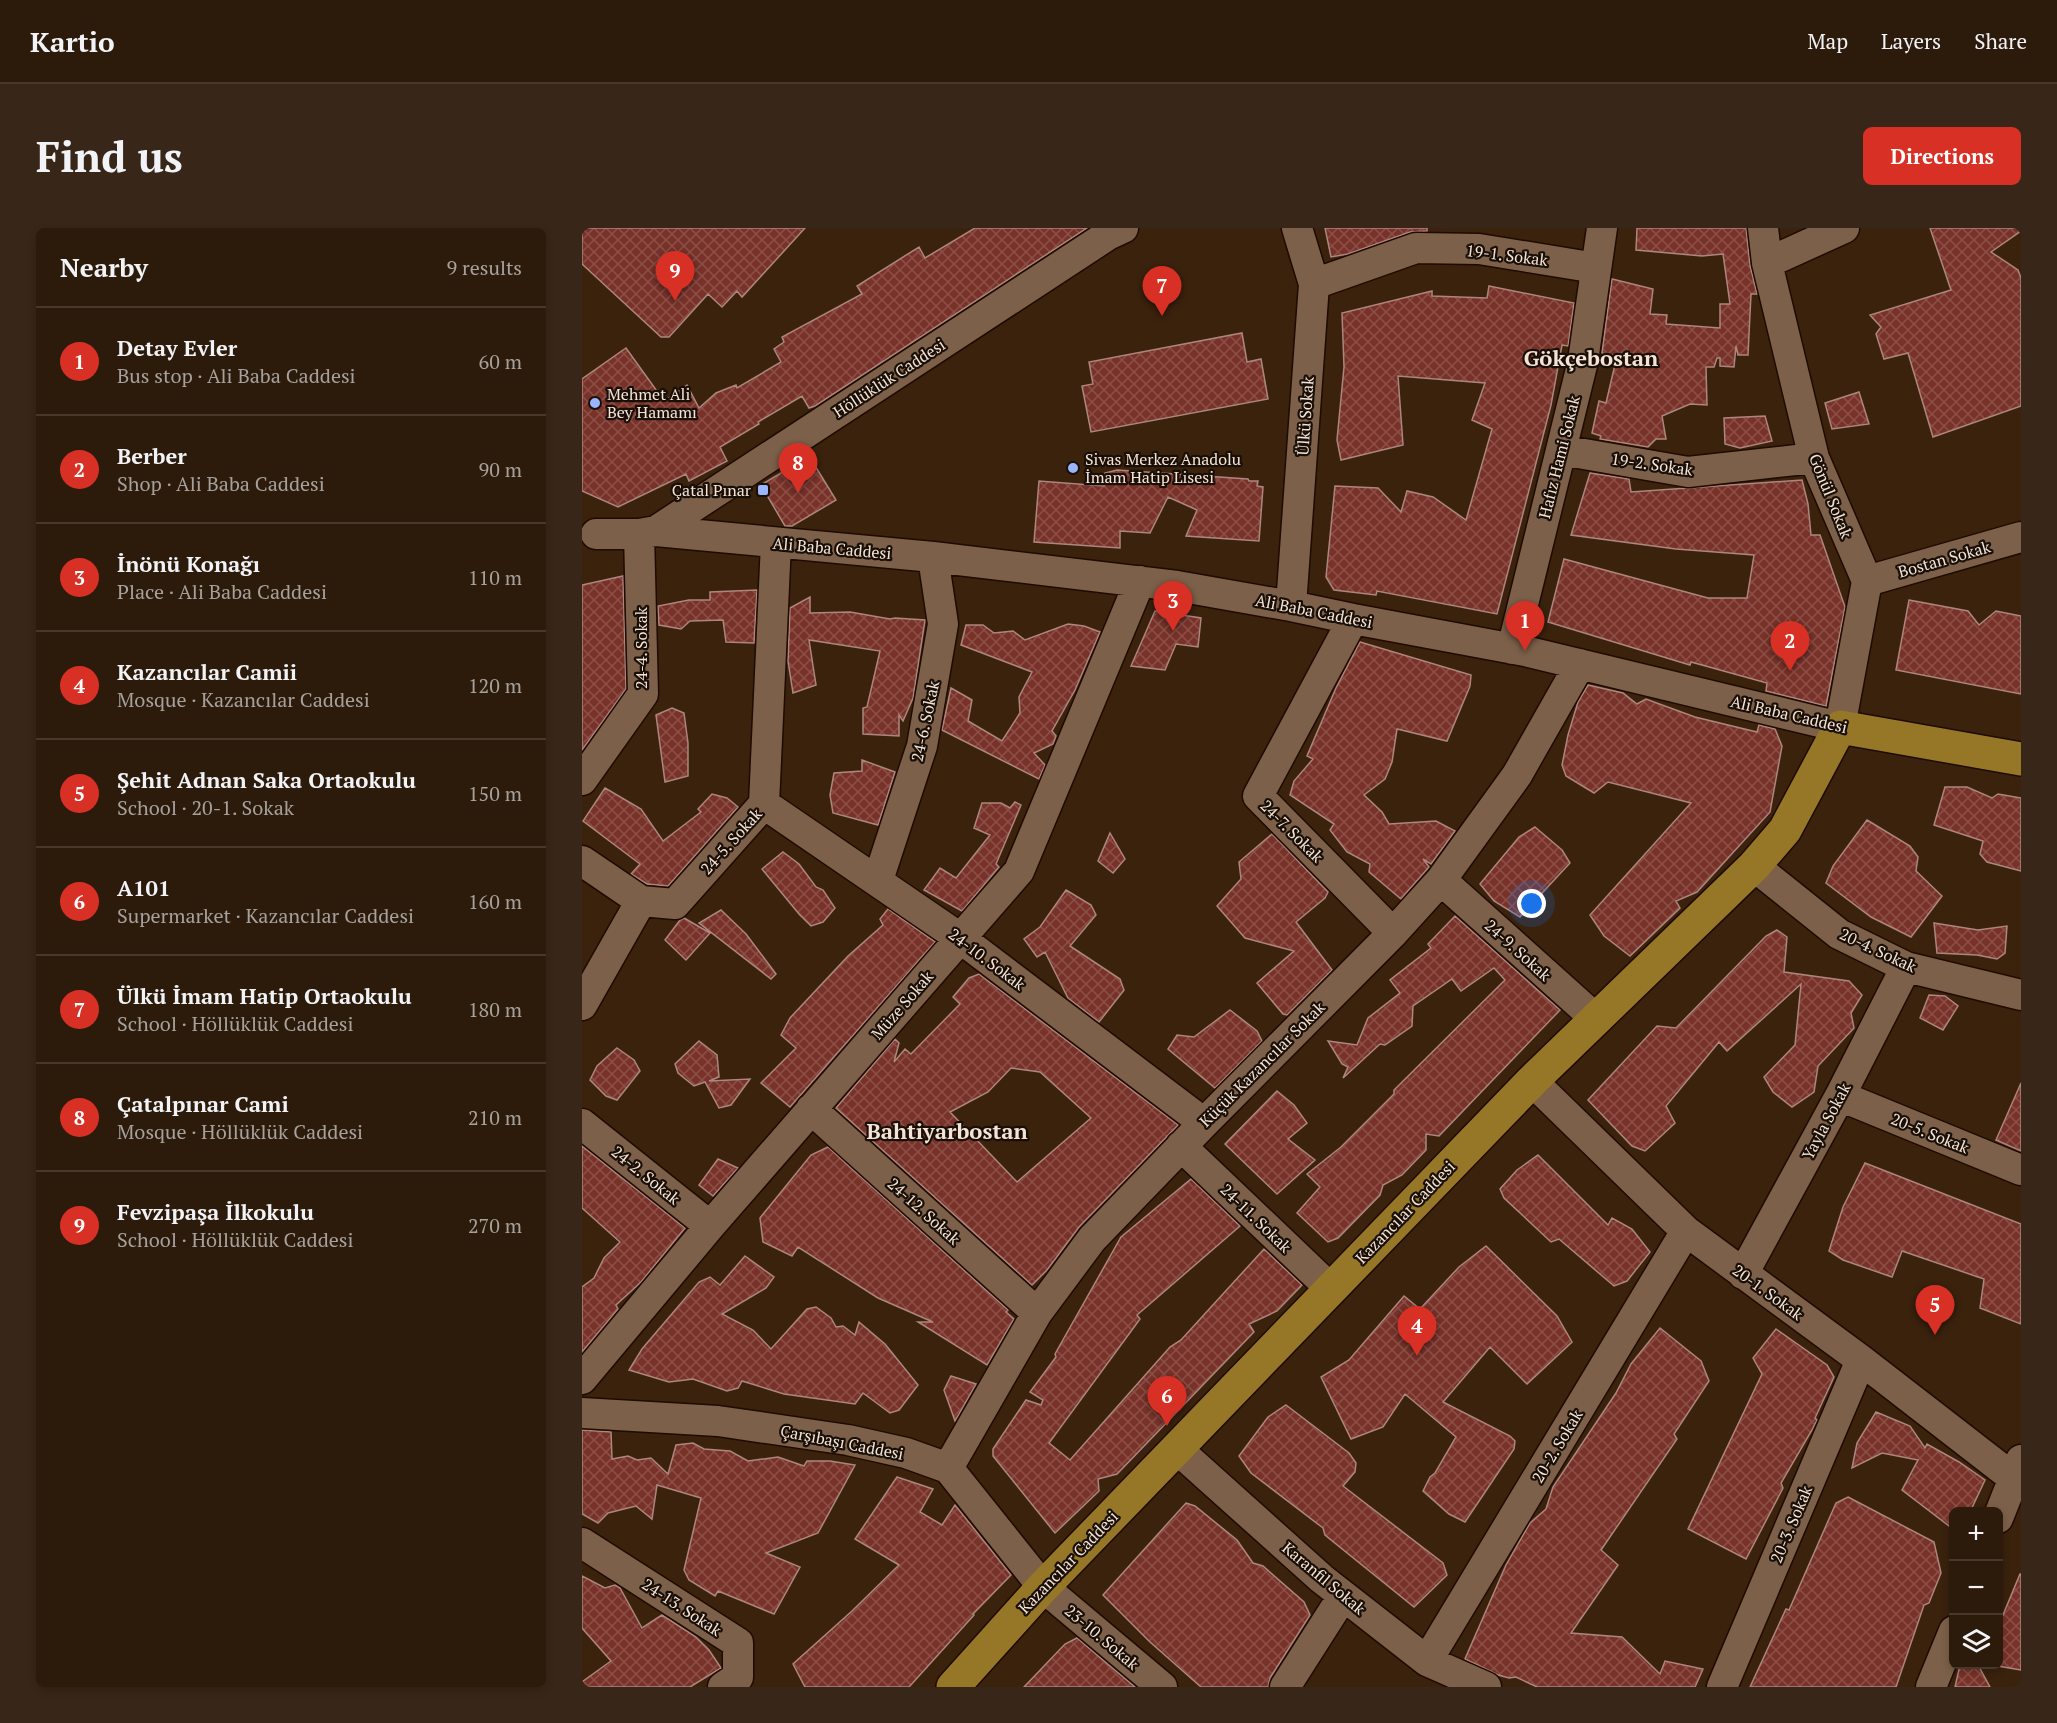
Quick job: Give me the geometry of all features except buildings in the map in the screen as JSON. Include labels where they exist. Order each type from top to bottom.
[{"type":"main road","name":"Ali Baba Caddesi","points":[[1840,727],[2021,759]]},
{"type":"main road","name":"Kazancılar Caddesi","points":[[953,1687],[1042,1587],[1532,1081],[1754,866],[1785,830],[1840,727]]},
{"type":"street","name":"Höllüklük Caddesi","points":[[648,532],[1123,228]]},
{"type":"street","name":"Ülkü Sokak","points":[[1291,606],[1314,284],[1297,228]]},
{"type":"street","name":"Hafız Hami Sokak","points":[[1512,649],[1583,361],[1602,228]]},
{"type":"street","name":"Gönül Sokak","points":[[1763,228],[1767,263],[1814,458],[1867,581]]},
{"type":"street","points":[[1767,263],[1844,228]]},
{"type":"street","name":"19-1. Sokak","points":[[1314,284],[1416,248],[1479,249],[1596,268]]},
{"type":"street","name":"19-2. Sokak","points":[[1561,450],[1688,472],[1814,458]]},
{"type":"street","name":"Ali Baba Caddesi","points":[[587,534],[648,532],[933,557],[1140,581],[1291,606],[1512,649],[1840,727]]},
{"type":"street","name":"24-4. Sokak","points":[[582,780],[643,694],[648,532]]},
{"type":"street","name":"Bostan Sokak","points":[[1867,581],[2021,537]]},
{"type":"street","name":"24-5. Sokak","points":[[641,901],[675,904],[764,804],[776,543]]},
{"type":"street","name":"24-6. Sokak","points":[[878,880],[922,746],[943,624],[933,557]]},
{"type":"street","name":"Müze Sokak","points":[[582,1378],[710,1226],[1019,871],[1140,581]]},
{"type":"street","points":[[1840,727],[1867,581]]},
{"type":"street","name":"24-7. Sokak","points":[[1353,619],[1258,796],[1393,933]]},
{"type":"street","name":"Küçük Kazancılar Sokak","points":[[948,1468],[1037,1312],[1092,1239],[1393,933],[1441,880],[1517,775],[1580,664]]},
{"type":"street","name":"24-10. Sokak","points":[[764,804],[960,938],[1204,1123]]},
{"type":"street","points":[[582,861],[641,901],[582,1005]]},
{"type":"street","name":"20-4. Sokak","points":[[1754,866],[1839,934],[1906,967],[2021,995]]},
{"type":"street","name":"24-9. Sokak","points":[[1441,880],[1596,1019]]},
{"type":"street","name":"Yayla Sokak","points":[[1743,1274],[1840,1096],[1906,967]]},
{"type":"street","name":"20-1. Sokak","points":[[1532,1081],[1686,1231],[2019,1474]]},
{"type":"street","name":"20-5. Sokak","points":[[1840,1096],[2021,1170]]},
{"type":"street","name":"24-12. Sokak","points":[[812,1109],[1037,1312]]},
{"type":"street","name":"24-2. Sokak","points":[[582,1124],[710,1226]]},
{"type":"street","name":"24-11. Sokak","points":[[1181,1146],[1331,1289]]},
{"type":"street","name":"20-2. Sokak","points":[[1435,1672],[1686,1231]]},
{"type":"street","name":"20-3. Sokak","points":[[1722,1687],[1861,1360]]},
{"type":"street","name":"Çarşıbaşı Caddesi","points":[[582,1413],[718,1421],[836,1438],[906,1453],[948,1468]]},
{"type":"street","name":"Karanfil Sokak","points":[[1178,1449],[1322,1579],[1435,1672],[1486,1687]]},
{"type":"street","points":[[948,1468],[1042,1587]]},
{"type":"street","points":[[2003,1508],[2019,1474]]},
{"type":"street","name":"24-13. Sokak","points":[[582,1543],[738,1643],[738,1677],[723,1687]]},
{"type":"street","name":"23-10. Sokak","points":[[1042,1587],[1162,1687]]},
{"type":"street","points":[[1285,1687],[1343,1596]]},
{"type":"street","points":[[1931,1687],[1949,1641]]},
{"type":"place","name":"Fevzipaşa İlkokulu","points":[[675,301]]},
{"type":"place","name":"Ülkü İmam Hatip Ortaokulu","points":[[1162,316]]},
{"type":"place","name":"Mehmet Ali Bey Hamamı","points":[[595,403]]},
{"type":"place","name":"Sivas Merkez Anadolu İmam Hatip Lisesi","points":[[1073,468]]},
{"type":"place","name":"Çatal Pınar","points":[[763,490]]},
{"type":"place","name":"Çatalpınar Cami","points":[[798,493]]},
{"type":"place","name":"İnönü Konağı","points":[[1173,631]]},
{"type":"place","name":"Detay Evler","points":[[1525,651]]},
{"type":"place","name":"Berber","points":[[1790,671]]},
{"type":"place","name":"Şehit Adnan Saka Ortaokulu","points":[[1935,1335]]},
{"type":"place","name":"Kazancılar Camii","points":[[1417,1356]]},
{"type":"place","name":"A101","points":[[1167,1426]]},
{"type":"district","name":"Gökçebostan","points":[[1591,357]]},
{"type":"district","name":"Bahtiyarbostan","points":[[947,1130]]}]
